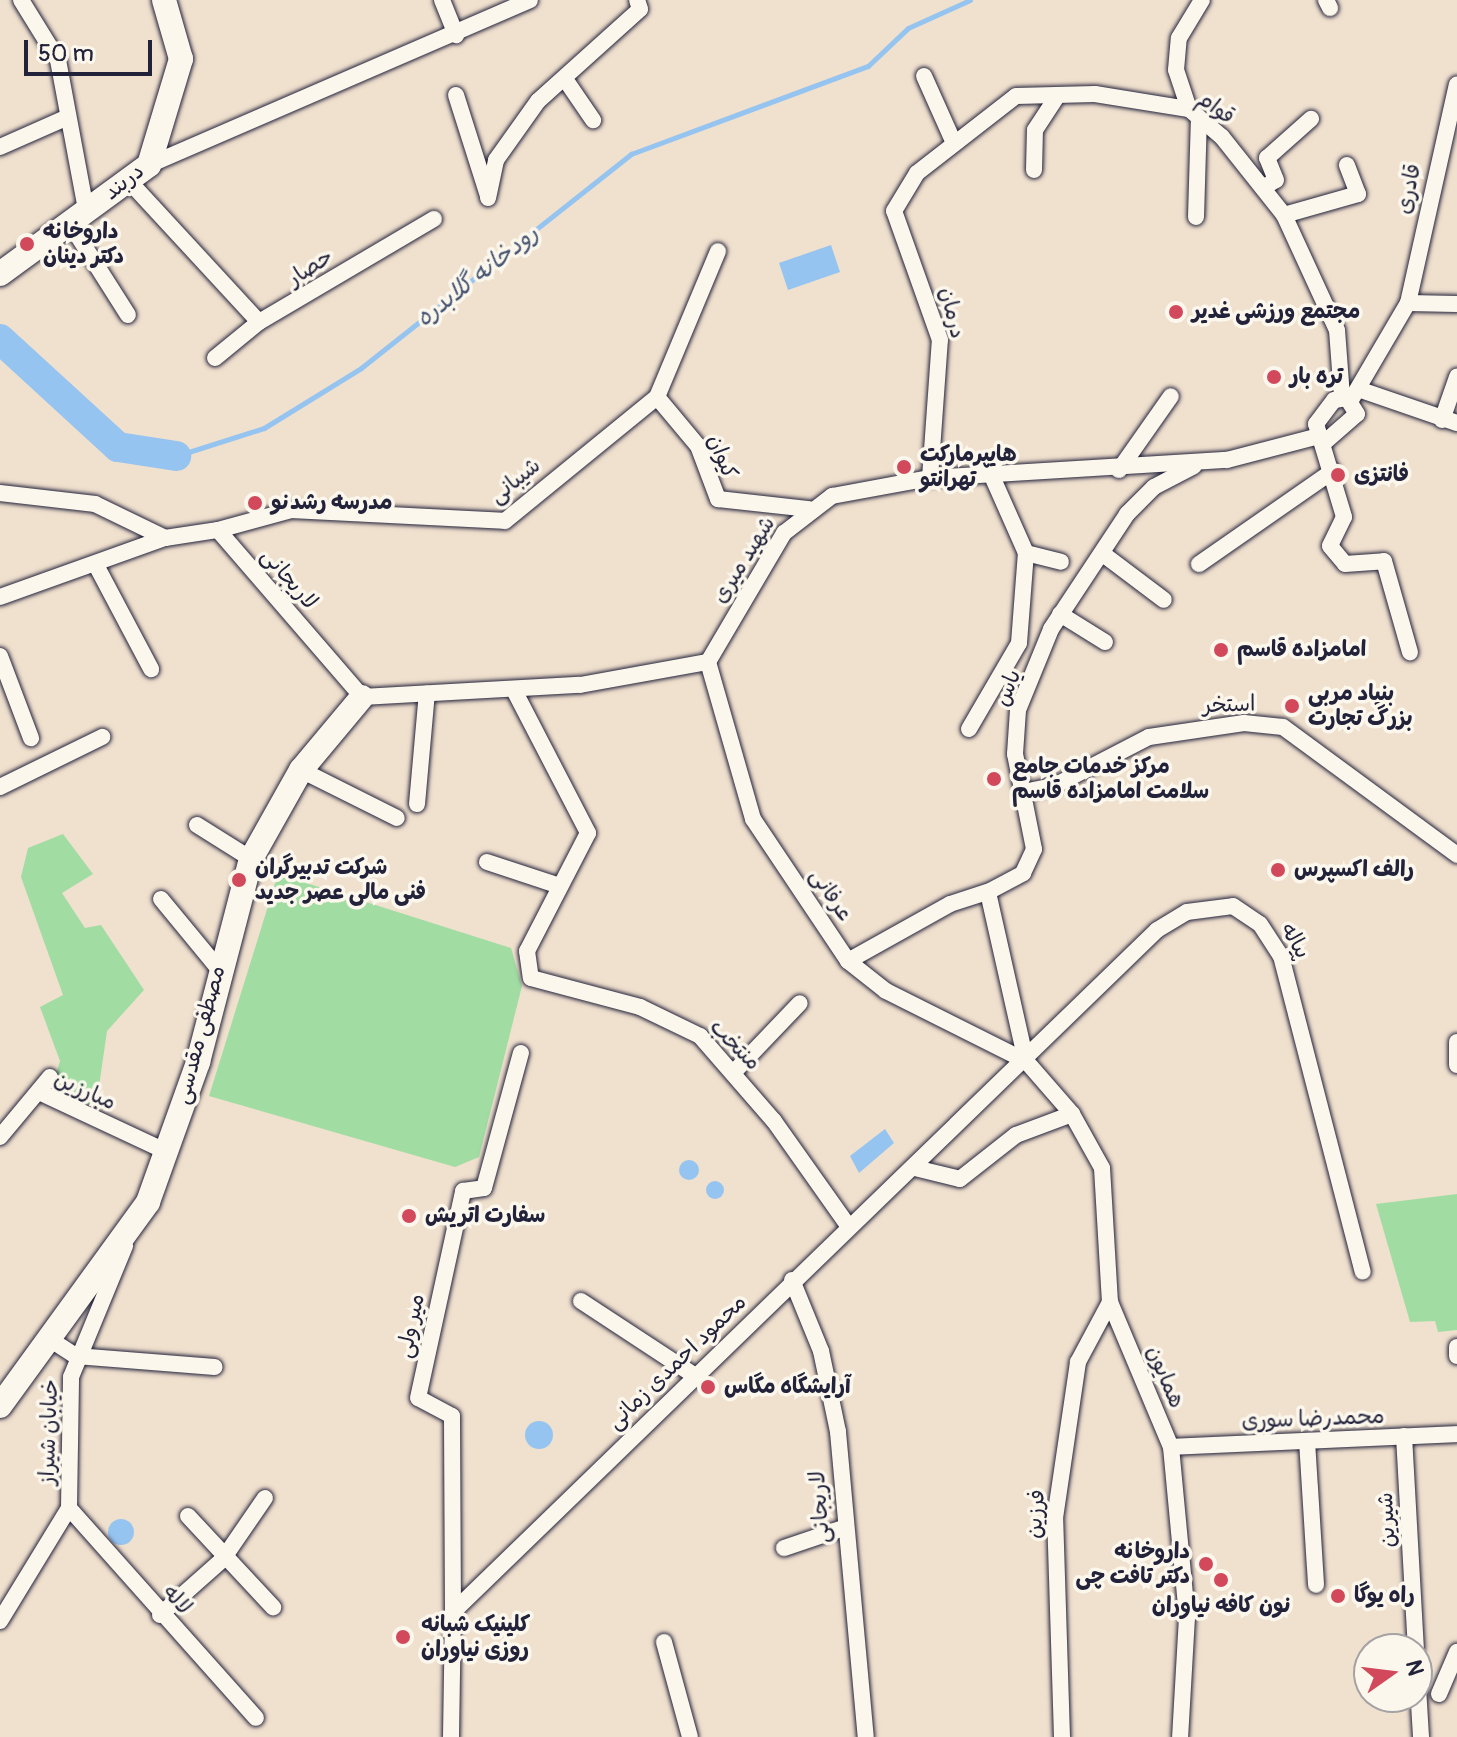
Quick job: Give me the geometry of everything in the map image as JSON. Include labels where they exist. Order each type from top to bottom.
[{"type":"main road","name":"دربند","points":[[0,273],[149,165],[181,59],[164,0]]},
{"type":"main road","name":"مصطفی مقدسی","points":[[0,1406],[48,1338],[129,1237],[167,1152],[198,1062],[217,967],[251,859],[301,770],[362,697]]},
{"type":"street","points":[[21,0],[58,60],[68,117],[78,216],[128,315]]},
{"type":"street","points":[[442,0],[456,35]]},
{"type":"street","points":[[149,165],[456,35],[530,0]]},
{"type":"street","points":[[456,95],[488,198],[496,160],[538,101],[640,9],[637,0]]},
{"type":"street","points":[[1196,217],[1194,114],[1176,70],[1179,38],[1202,0]]},
{"type":"street","points":[[924,76],[954,143]]},
{"type":"street","points":[[565,79],[593,120]]},
{"type":"street","name":"قادری","points":[[1350,395],[1408,303],[1457,84]]},
{"type":"street","points":[[1034,170],[1035,130],[1058,95]]},
{"type":"street","name":"قوام","points":[[894,211],[917,173],[1016,96],[1058,95],[1194,114],[1284,215],[1337,330],[1350,395]]},
{"type":"street","points":[[0,147],[68,117]]},
{"type":"street","points":[[1263,188],[1276,180],[1267,158],[1311,119]]},
{"type":"street","points":[[1284,215],[1358,194],[1347,165]]},
{"type":"street","points":[[128,180],[259,322]]},
{"type":"street","name":"درمان","points":[[894,211],[940,340],[930,478]]},
{"type":"street","name":"حصار","points":[[215,358],[259,322],[434,219]]},
{"type":"street","name":"شیبانی","points":[[218,530],[291,510],[503,522],[657,397],[718,251]]},
{"type":"street","points":[[1408,303],[1457,304]]},
{"type":"street","points":[[1350,395],[1449,421],[1457,377]]},
{"type":"street","points":[[1322,438],[1357,414],[1350,395]]},
{"type":"street","points":[[1350,395],[1319,417],[1344,517],[1330,546],[1345,564],[1384,561],[1410,652]]},
{"type":"street","points":[[1119,470],[1171,396]]},
{"type":"street","name":"کیوان","points":[[657,397],[698,446],[713,495],[809,509]]},
{"type":"street","name":"شهید میری","points":[[708,662],[784,533],[809,509],[832,496],[930,478],[1119,470],[1201,463],[1322,438]]},
{"type":"street","name":"یاس","points":[[848,961],[950,904],[988,892],[1023,873],[1034,849],[1015,754],[1018,710],[1044,660],[1060,614],[1133,507],[1201,463]]},
{"type":"street","points":[[1199,564],[1333,471]]},
{"type":"street","points":[[969,729],[1019,643],[1026,553],[991,474]]},
{"type":"street","points":[[0,493],[95,504],[165,538]]},
{"type":"street","points":[[0,597],[165,538],[218,530]]},
{"type":"street","name":"لاریجانی","points":[[218,530],[362,697]]},
{"type":"street","points":[[1026,553],[1061,562]]},
{"type":"street","points":[[1103,554],[1164,600]]},
{"type":"street","points":[[96,565],[151,669]]},
{"type":"street","points":[[1060,614],[1105,642]]},
{"type":"street","points":[[1019,643],[1044,660]]},
{"type":"street","points":[[0,656],[31,738]]},
{"type":"street","points":[[362,697],[515,692],[708,662]]},
{"type":"street","name":"عرفانی","points":[[708,662],[753,819],[848,961],[886,991],[1026,1061]]},
{"type":"street","points":[[487,862],[560,886],[587,824],[515,692]]},
{"type":"street","points":[[417,804],[427,693]]},
{"type":"street","name":"استخر","points":[[1023,792],[1054,786],[1149,737],[1244,723],[1283,727],[1457,855]]},
{"type":"street","points":[[0,787],[102,737]]},
{"type":"street","points":[[301,770],[397,818]]},
{"type":"street","points":[[197,825],[251,859]]},
{"type":"street","name":"منتخب","points":[[560,886],[527,951],[531,978],[640,1007],[700,1036],[734,1072],[849,1227]]},
{"type":"street","points":[[988,892],[1026,1061]]},
{"type":"street","points":[[161,899],[217,967]]},
{"type":"street","name":"پیاله","points":[[1026,1061],[1157,930],[1215,904],[1246,912],[1270,937],[1291,979],[1363,1272]]},
{"type":"street","points":[[734,1072],[800,1003]]},
{"type":"street","points":[[1457,1042],[1457,1065]]},
{"type":"street","name":"میر ولی","points":[[453,1612],[452,1416],[418,1398],[463,1191],[484,1188],[521,1053]]},
{"type":"street","name":"همایون","points":[[1026,1061],[1072,1114],[1107,1184],[1110,1302],[1171,1447],[1187,1617],[1180,1737]]},
{"type":"street","name":"محمود احمدی زمانی","points":[[453,1612],[792,1280],[1026,1061]]},
{"type":"street","points":[[39,1092],[50,1077]]},
{"type":"street","name":"مبارزین","points":[[0,1137],[39,1092],[167,1152]]},
{"type":"street","points":[[915,1168],[960,1179],[1016,1135],[1072,1114]]},
{"type":"street","name":"خیابان شیراز","points":[[0,1621],[69,1508],[76,1356],[129,1237]]},
{"type":"street","name":"لاریجانی","points":[[792,1280],[821,1351],[832,1405],[866,1737]]},
{"type":"street","points":[[581,1301],[695,1376]]},
{"type":"street","name":"فرزین","points":[[1062,1737],[1055,1518],[1078,1362],[1110,1302]]},
{"type":"street","points":[[48,1338],[76,1356],[215,1367]]},
{"type":"street","points":[[1457,1347],[1457,1356]]},
{"type":"street","name":"محمدرضا سوری","points":[[1171,1447],[1457,1434]]},
{"type":"street","name":"شیرین","points":[[1404,1436],[1415,1633]]},
{"type":"street","points":[[1307,1441],[1316,1585]]},
{"type":"street","points":[[160,1615],[223,1559],[265,1498]]},
{"type":"street","name":"لاله","points":[[69,1508],[160,1615],[256,1718]]},
{"type":"street","points":[[188,1516],[223,1559],[273,1607]]},
{"type":"street","points":[[784,1548],[843,1528]]},
{"type":"street","points":[[451,1737],[453,1612]]},
{"type":"street","points":[[664,1642],[690,1737]]},
{"type":"street","points":[[1439,1694],[1457,1652]]},
{"type":"street","points":[[1420,1713],[1421,1737]]},
{"type":"green space","points":[[63,834],[93,874],[62,893],[85,928],[101,925],[144,990],[107,1031],[96,1107],[52,1088],[60,1061],[40,1007],[63,995],[21,877],[28,848]]},
{"type":"green space","points":[[278,874],[511,948],[522,986],[479,1157],[455,1167],[209,1096]]},
{"type":"green space","points":[[1457,1194],[1457,1330],[1438,1332],[1435,1321],[1410,1322],[1376,1204]]},
{"type":"water","points":[[831,245],[840,272],[788,290],[779,263]]},
{"type":"water","points":[[885,1129],[894,1143],[859,1173],[850,1156]]},
{"type":"water","points":[[689,1160],[696,1163],[699,1170],[696,1177],[689,1180],[682,1177],[679,1170],[682,1163]]},
{"type":"water","points":[[711,1181],[719,1181],[724,1190],[722,1197],[711,1199],[706,1194],[706,1186]]},
{"type":"water","points":[[539,1421],[549,1425],[553,1435],[549,1445],[539,1449],[529,1445],[525,1435],[529,1425]]},
{"type":"water","points":[[121,1519],[130,1523],[134,1532],[130,1541],[121,1545],[112,1541],[108,1532],[112,1523]]},
{"type":"waterway","name":"رودخانه گلابدره","points":[[176,456],[264,428],[361,368],[631,154],[868,66],[908,28],[970,0]]},
{"type":"waterway","name":"رودخانه گلابدره","points":[[0,339],[118,447],[176,456]]},
{"type":"place","name":"داروخانه دکتر دینان","points":[[27,244]]},
{"type":"place","name":"مجتمع ورزشی غدیر","points":[[1176,312]]},
{"type":"place","name":"تره بار","points":[[1274,377]]},
{"type":"place","name":"هایپرمارکت تهرانتو","points":[[904,467]]},
{"type":"place","name":"فانتزی","points":[[1338,475]]},
{"type":"place","name":"مدرسه رشدنو","points":[[255,503]]},
{"type":"place","name":"امامزاده قاسم","points":[[1221,650]]},
{"type":"place","name":"بنیاد مربی بزرگ تجارت","points":[[1292,706]]},
{"type":"place","name":"مرکز خدمات جامع سلامت امامزاده قاسم","points":[[994,779]]},
{"type":"place","name":"رالف اکسپرس","points":[[1278,870]]},
{"type":"place","name":"شرکت تدبیرگران فنی مالی عصر جدید","points":[[239,880]]},
{"type":"place","name":"سفارت اتریش","points":[[409,1216]]},
{"type":"place","name":"آرایشگاه مگاس","points":[[708,1387]]},
{"type":"place","name":"داروخانه دکتر تافت چی","points":[[1206,1564]]},
{"type":"place","name":"نون کافه نیاوران","points":[[1221,1580]]},
{"type":"place","name":"راه یوگا","points":[[1338,1596]]},
{"type":"place","name":"کلینیک شبانه روزی نیاوران","points":[[403,1637]]}]
